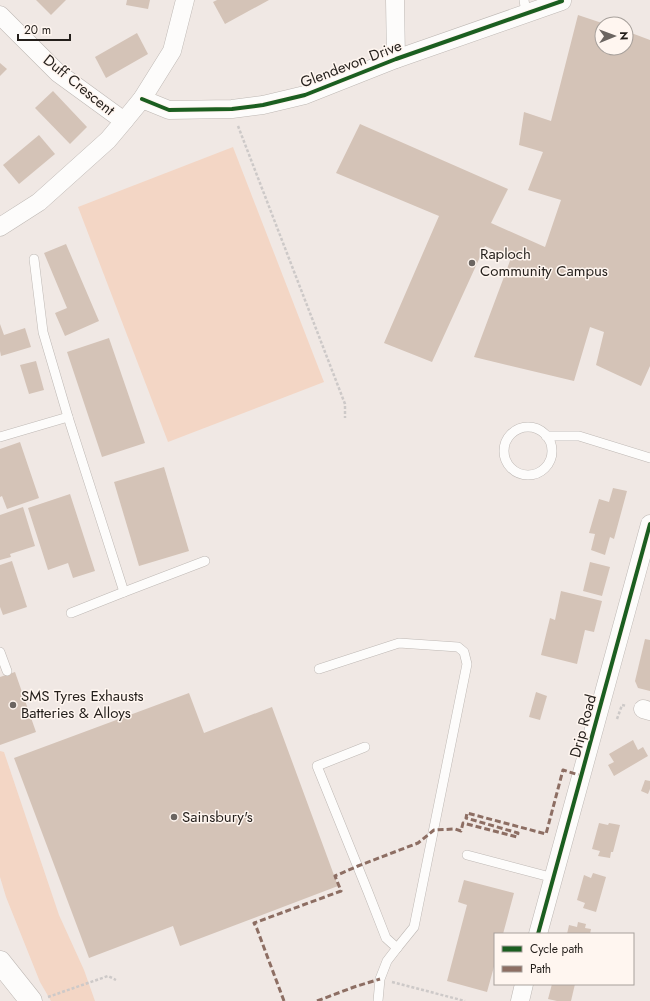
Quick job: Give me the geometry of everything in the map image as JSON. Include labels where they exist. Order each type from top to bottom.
[{"type":"main road","points":[[0,962],[37,1000]]},
{"type":"street","points":[[0,227],[39,202],[108,140],[142,99],[172,51],[185,0]]},
{"type":"street","points":[[395,0],[396,59]]},
{"type":"street","name":"Glendevon Drive","points":[[142,99],[169,110],[232,109],[263,106],[305,95],[525,7],[562,1]]},
{"type":"street","name":"Duff Crescent","points":[[0,15],[58,73],[124,121]]},
{"type":"street","name":"Drip Road","points":[[538,933],[650,524]]},
{"type":"street","points":[[520,1001],[524,985]]},
{"type":"lane","points":[[34,259],[43,332],[68,417],[124,592]]},
{"type":"lane","points":[[0,437],[68,417]]},
{"type":"lane","points":[[546,436],[552,451],[551,459],[547,466],[542,471],[527,475],[519,474],[513,470],[505,458],[504,450],[506,443],[514,432],[528,428],[535,428],[546,436],[579,436],[650,458]]},
{"type":"lane","points":[[71,613],[205,561]]},
{"type":"lane","points":[[319,669],[399,643],[458,647],[464,652],[467,664],[414,927],[388,961],[380,979],[378,1001]]},
{"type":"lane","points":[[0,652],[7,671]]},
{"type":"lane","points":[[365,747],[317,766],[386,938],[397,948]]},
{"type":"lane","points":[[467,855],[554,878]]},
{"type":"path","points":[[232,109],[345,404],[345,418]]},
{"type":"path","points":[[37,1000],[108,976],[116,980]]},
{"type":"path","points":[[380,979],[465,1001]]},
{"type":"shaded area","points":[[233,147],[324,382],[168,442],[78,207]]},
{"type":"shaded area","points":[[0,751],[4,752],[59,915],[84,970],[95,1001],[51,1001],[40,982],[6,897],[0,877]]},
{"type":"building","points":[[36,0],[66,0],[51,15]]},
{"type":"building","points":[[127,0],[150,0],[148,9],[126,5]]},
{"type":"building","points":[[217,0],[269,0],[225,24],[213,2]]},
{"type":"building","points":[[578,15],[594,20],[594,56],[634,56],[634,34],[650,40],[650,366],[641,386],[596,365],[604,332],[590,327],[574,381],[474,357],[511,258],[485,246],[432,362],[384,343],[439,216],[336,173],[360,124],[508,189],[491,223],[545,247],[561,200],[528,190],[543,152],[519,145],[524,112],[551,121]]},
{"type":"building","points":[[137,33],[148,54],[106,78],[95,57]]},
{"type":"building","points":[[0,63],[7,69],[0,76]]},
{"type":"building","points":[[53,91],[87,127],[70,144],[35,108]]},
{"type":"building","points":[[39,135],[55,154],[19,184],[3,165]]},
{"type":"building","points":[[66,244],[99,321],[65,336],[55,313],[67,308],[44,253]]},
{"type":"building","points":[[0,324],[4,335],[25,328],[31,347],[1,356]]},
{"type":"building","points":[[109,338],[145,443],[102,457],[67,352]]},
{"type":"building","points":[[36,361],[44,390],[29,394],[20,365]]},
{"type":"building","points":[[20,442],[39,498],[7,509],[2,496],[0,497],[0,449]]},
{"type":"building","points":[[164,467],[189,551],[139,566],[114,482]]},
{"type":"building","points":[[613,488],[627,491],[614,539],[610,537],[605,555],[591,550],[595,534],[589,533],[599,499],[609,502]]},
{"type":"building","points":[[70,494],[95,571],[73,578],[68,563],[48,570],[28,508]]},
{"type":"building","points":[[23,507],[35,546],[10,554],[11,557],[0,560],[0,515]]},
{"type":"building","points":[[12,561],[27,607],[3,615],[0,607],[0,565]]},
{"type":"building","points":[[590,562],[610,567],[602,596],[583,591]]},
{"type":"building","points":[[561,591],[602,601],[594,632],[585,630],[577,664],[541,655],[550,618],[555,620]]},
{"type":"building","points":[[645,639],[650,640],[650,691],[638,688],[635,681]]},
{"type":"building","name":"SMS Tyres Exhausts Batteries & Alloys","points":[[15,672],[36,732],[0,745],[0,677]]},
{"type":"building","points":[[536,692],[547,696],[540,720],[529,717]]},
{"type":"building","name":"Sainsbury's","points":[[189,693],[204,733],[272,707],[338,886],[180,946],[173,926],[89,958],[14,758]]},
{"type":"building","points":[[633,740],[638,750],[643,747],[648,756],[614,776],[608,765],[614,762],[609,754]]},
{"type":"building","points":[[645,780],[650,781],[650,789],[648,794],[641,791]]},
{"type":"building","points":[[599,823],[620,825],[610,858],[598,856],[600,851],[592,849]]},
{"type":"building","points":[[593,873],[606,877],[596,912],[583,908],[585,903],[577,900],[584,875],[591,878]]},
{"type":"building","points":[[464,880],[514,893],[503,933],[494,933],[494,967],[487,992],[447,981],[467,905],[458,902]]},
{"type":"building","points":[[578,922],[586,924],[585,928],[591,929],[590,933],[567,933],[569,925],[577,927]]},
{"type":"building","points":[[552,985],[575,985],[571,1001],[557,1001],[548,999]]},
{"type":"marked path","points":[[284,1001],[254,923],[341,891],[335,876],[418,843],[434,830],[455,829],[461,831],[463,823],[517,837],[518,833],[466,818],[467,813],[546,834],[563,770],[582,776]]},
{"type":"marked path","points":[[317,1001],[380,979]]},
{"type":"cycle path","points":[[142,99],[169,110],[232,109],[263,105],[305,95],[396,59],[562,1]]},
{"type":"cycle path","points":[[538,933],[650,524]]},
{"type":"place","name":"Raploch Community Campus","points":[[472,263]]},
{"type":"place","name":"SMS Tyres Exhausts Batteries & Alloys","points":[[13,705]]},
{"type":"place","name":"Sainsbury's","points":[[174,817]]}]
